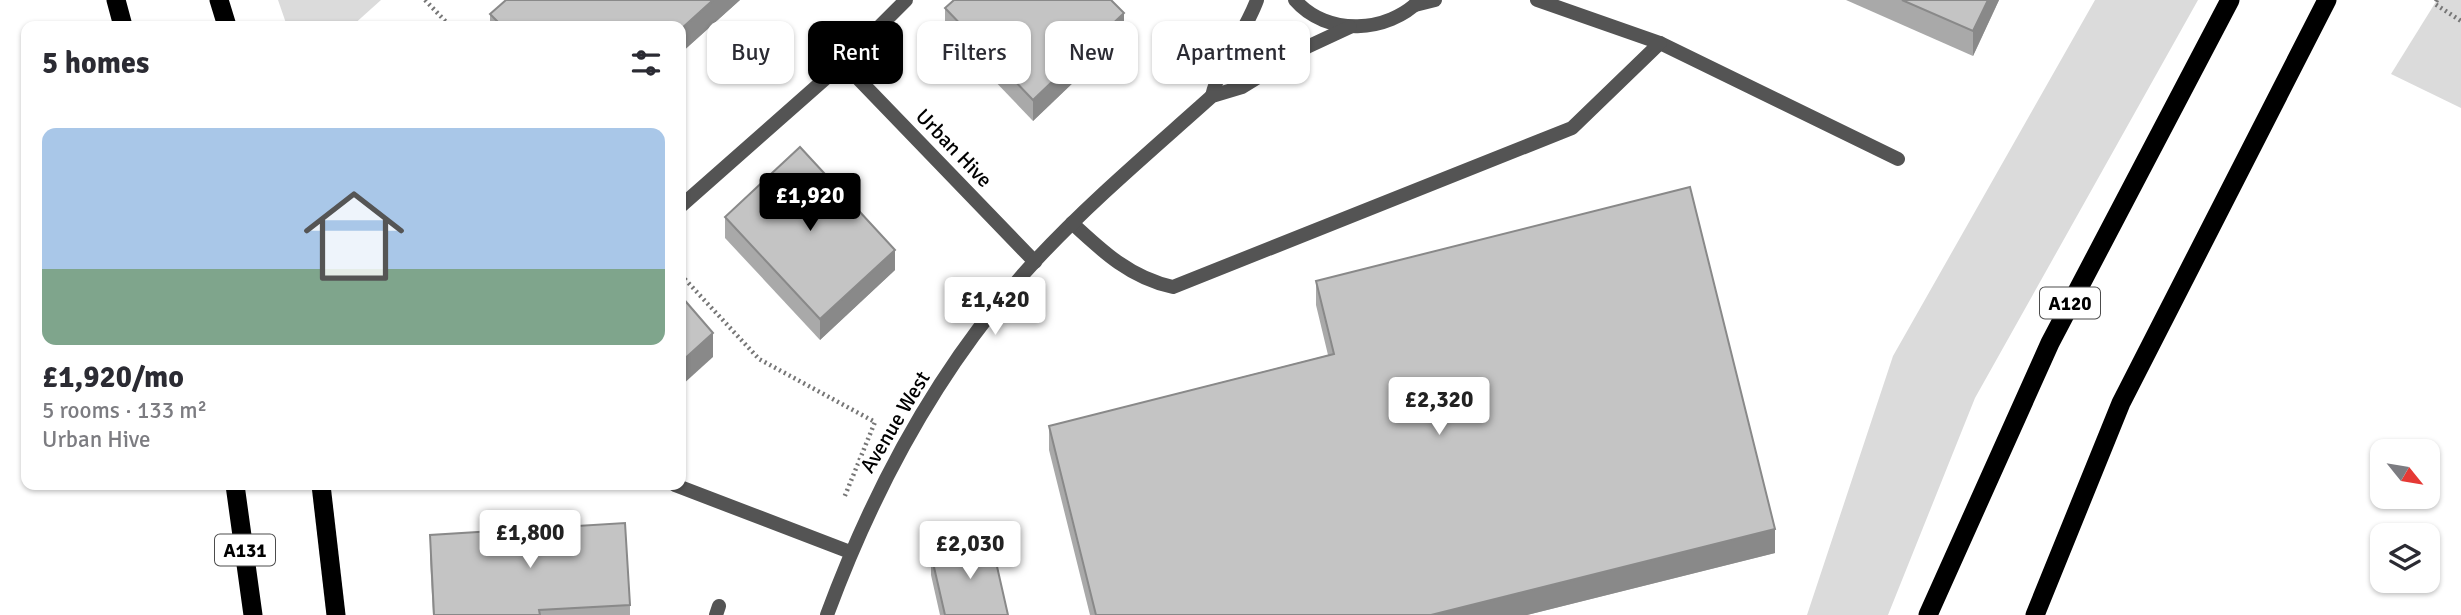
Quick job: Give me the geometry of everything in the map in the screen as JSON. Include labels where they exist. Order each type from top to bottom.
[{"type":"highway","points":[[116,0],[122,21]]},
{"type":"highway","points":[[219,0],[225,21]]},
{"type":"highway","name":"A120","points":[[1928,615],[2050,343],[2230,0]]},
{"type":"highway","points":[[2035,615],[2120,402],[2326,0]]},
{"type":"highway","name":"A131","points":[[236,490],[253,615]]},
{"type":"highway","points":[[322,490],[336,615]]},
{"type":"street","points":[[885,21],[906,0]]},
{"type":"street","name":"Avenue West","points":[[1212,96],[1217,77],[1237,44],[1257,0]]},
{"type":"street","points":[[1295,0],[1324,20],[1350,27],[1374,25],[1396,18],[1418,3],[1435,0]]},
{"type":"street","points":[[1537,0],[1660,43],[1898,159]]},
{"type":"street","name":"Avenue West","points":[[827,615],[850,552],[881,486],[936,392],[988,316],[1035,262],[1072,223],[1212,96],[1242,87],[1307,47],[1350,27]]},
{"type":"street","points":[[1072,223],[1126,269],[1149,282],[1173,287],[1572,128],[1660,43]]},
{"type":"street","points":[[686,202],[820,84]]},
{"type":"street","name":"Urban Hive","points":[[862,84],[1035,262]]},
{"type":"street","points":[[686,489],[850,552]]},
{"type":"path","points":[[425,0],[445,21]]},
{"type":"path","points":[[2437,0],[2435,4],[2461,21]]},
{"type":"path","points":[[686,280],[759,359],[875,422],[826,543]]},
{"type":"shaded area","points":[[278,0],[381,0],[358,21],[285,21]]},
{"type":"shaded area","points":[[2095,0],[2198,0],[1975,398],[1888,615],[1807,615],[1893,356]]},
{"type":"shaded area","points":[[2437,0],[2461,0],[2461,108],[2391,74]]},
{"type":"building","points":[[506,0],[713,0],[686,24],[686,21],[497,21],[490,14]]},
{"type":"building","points":[[954,0],[1111,0],[1124,13],[1116,21],[1045,21],[1045,84],[1050,84],[1033,100],[1018,84],[1031,84],[1031,21],[957,21],[945,8]]},
{"type":"building","points":[[1902,0],[1988,0],[1973,31]]},
{"type":"building","points":[[800,147],[895,250],[820,319],[725,217]]},
{"type":"building","points":[[1690,187],[1775,529],[1431,615],[1096,615],[1049,426],[1334,354],[1316,281]]},
{"type":"building","points":[[686,302],[713,333],[686,357]]},
{"type":"building","points":[[625,523],[630,605],[539,610],[540,615],[434,615],[430,535]]},
{"type":"building","points":[[991,540],[1008,615],[945,615],[931,554]]}]
